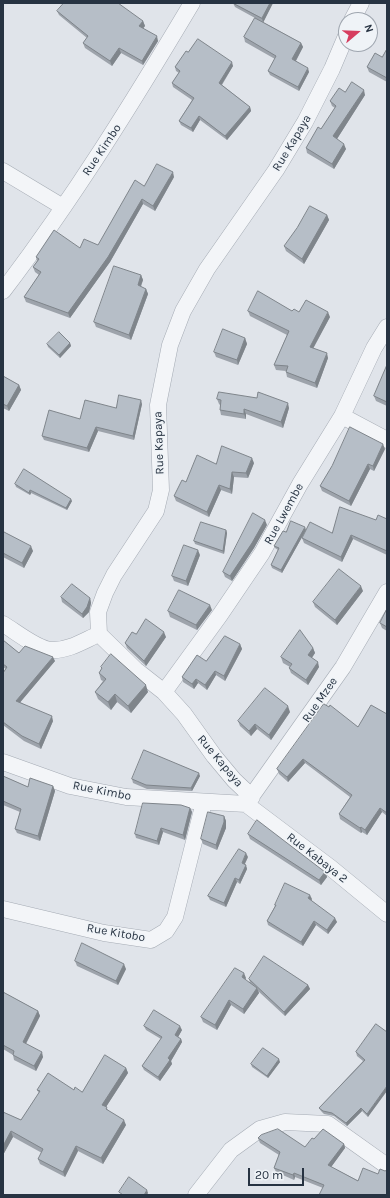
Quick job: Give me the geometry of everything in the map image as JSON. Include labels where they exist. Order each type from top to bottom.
[{"type":"street","name":"Rue Kimbo","points":[[3,291],[64,207],[126,114],[192,3]]},
{"type":"street","name":"Rue Kapaya","points":[[249,801],[184,714],[164,692],[131,666],[99,634],[98,612],[104,593],[156,511],[161,490],[158,406],[170,345],[183,311],[207,269],[276,170],[302,128],[339,52]]},
{"type":"street","points":[[3,171],[64,207]]},
{"type":"street","name":"Rue Lwembe","points":[[164,692],[220,615],[262,553],[300,484],[342,416],[374,348],[387,327]]},
{"type":"street","points":[[342,416],[387,440]]},
{"type":"street","name":"Rue Mzee","points":[[249,801],[343,667],[387,592]]},
{"type":"street","points":[[3,624],[33,643],[51,650],[63,649],[99,634]]},
{"type":"street","name":"Rue Kimbo","points":[[3,762],[70,786],[126,797],[204,802],[249,801]]},
{"type":"street","name":"Rue Kabaya 2","points":[[249,801],[387,914]]},
{"type":"street","name":"Rue Kitobo","points":[[3,909],[104,933],[151,940],[166,931],[175,917],[204,802]]},
{"type":"street","points":[[196,1195],[231,1150],[260,1129],[285,1122],[315,1122],[328,1124],[387,1166]]},
{"type":"building","points":[[64,3],[118,3],[143,21],[139,26],[157,36],[142,61],[119,48],[110,61],[83,43],[88,36],[57,11]]},
{"type":"building","points":[[233,3],[270,3],[262,18]]},
{"type":"building","points":[[255,18],[301,43],[292,59],[308,68],[298,87],[268,71],[276,56],[244,37]]},
{"type":"building","points":[[198,39],[232,62],[219,83],[250,107],[225,136],[199,116],[191,128],[179,121],[194,98],[172,83],[180,71],[175,67],[186,51],[188,52]]},
{"type":"building","points":[[387,49],[387,78],[367,67],[375,53],[382,57]]},
{"type":"building","points":[[352,82],[364,90],[333,136],[344,144],[332,164],[306,148],[318,127],[321,129],[336,106],[330,101],[339,88],[345,92]]},
{"type":"building","points":[[157,164],[173,172],[153,206],[142,199],[108,257],[68,313],[24,297],[41,272],[33,267],[39,259],[36,257],[54,230],[80,248],[84,239],[98,245],[135,180],[144,186]]},
{"type":"building","points":[[310,206],[327,215],[302,259],[284,246]]},
{"type":"building","points":[[114,266],[141,275],[138,285],[146,289],[129,335],[94,322]]},
{"type":"building","points":[[258,291],[292,311],[294,309],[299,312],[306,300],[328,312],[310,347],[327,353],[315,383],[286,372],[288,366],[274,365],[289,331],[248,311]]},
{"type":"building","points":[[223,329],[245,338],[237,360],[214,352]]},
{"type":"building","points":[[59,332],[70,343],[59,355],[47,344]]},
{"type":"building","points":[[387,365],[387,402],[374,396]]},
{"type":"building","points":[[3,376],[19,385],[7,406],[3,404]]},
{"type":"building","points":[[219,392],[257,398],[258,392],[288,403],[281,422],[244,409],[244,414],[220,410],[221,400],[217,399]]},
{"type":"building","points":[[119,395],[141,400],[133,436],[96,427],[87,448],[42,436],[49,410],[80,419],[85,400],[116,408]]},
{"type":"building","points":[[350,427],[383,444],[373,466],[368,464],[349,501],[320,486],[332,466]]},
{"type":"building","points":[[222,446],[252,458],[246,473],[232,472],[230,489],[219,485],[207,512],[174,496],[182,480],[186,482],[197,455],[216,464]]},
{"type":"building","points":[[24,469],[71,499],[66,508],[30,490],[29,493],[15,484]]},
{"type":"building","points":[[340,507],[376,520],[378,515],[387,519],[387,551],[351,535],[341,557],[302,538],[310,522],[332,533]]},
{"type":"building","points":[[253,513],[265,520],[230,576],[223,572]]},
{"type":"building","points":[[291,521],[305,527],[281,570],[271,565],[279,548],[274,546],[283,531],[286,532]]},
{"type":"building","points":[[201,522],[226,530],[223,551],[194,541]]},
{"type":"building","points":[[4,532],[31,546],[22,563],[3,553]]},
{"type":"building","points":[[184,545],[198,550],[186,581],[172,576]]},
{"type":"building","points":[[339,569],[361,586],[335,620],[313,602]]},
{"type":"building","points":[[72,584],[90,598],[87,607],[82,614],[61,597]]},
{"type":"building","points":[[179,590],[210,605],[196,625],[168,611]]},
{"type":"building","points":[[387,609],[387,627],[380,623]]},
{"type":"building","points":[[146,619],[164,632],[144,661],[125,643],[132,632],[136,634]]},
{"type":"building","points":[[300,630],[313,648],[308,655],[318,662],[306,680],[289,668],[292,664],[281,657]]},
{"type":"building","points":[[225,636],[240,644],[224,676],[215,671],[205,685],[196,679],[192,684],[182,677],[197,655],[206,661]]},
{"type":"building","points":[[3,640],[19,653],[25,646],[53,657],[16,701],[52,716],[39,744],[22,736],[3,722],[3,673],[7,667],[3,664]]},
{"type":"building","points":[[111,654],[146,685],[128,706],[115,694],[108,702],[95,692],[106,679],[99,673],[102,668],[101,667]]},
{"type":"building","points":[[265,688],[288,706],[269,735],[255,724],[249,731],[238,721]]},
{"type":"building","points":[[324,704],[329,707],[330,705],[358,727],[371,705],[387,714],[387,813],[380,808],[365,830],[339,814],[352,795],[303,759],[287,777],[277,769]]},
{"type":"building","points":[[144,750],[199,773],[191,788],[146,785],[132,779]]},
{"type":"building","points":[[3,776],[28,787],[30,778],[53,786],[38,836],[15,829],[21,809],[3,801]]},
{"type":"building","points":[[143,803],[181,805],[190,808],[183,835],[161,828],[157,841],[135,834]]},
{"type":"building","points":[[208,812],[224,816],[224,822],[216,845],[201,839]]},
{"type":"building","points":[[257,820],[325,872],[319,880],[248,834]]},
{"type":"building","points":[[239,849],[246,853],[242,863],[246,865],[239,880],[235,878],[224,903],[208,896]]},
{"type":"building","points":[[285,883],[310,895],[308,898],[335,918],[327,930],[314,921],[301,942],[267,921],[276,905]]},
{"type":"building","points":[[82,943],[124,964],[116,981],[75,961]]},
{"type":"building","points":[[264,956],[308,985],[284,1012],[249,979]]},
{"type":"building","points":[[235,968],[244,973],[242,977],[257,988],[243,1009],[229,1000],[215,1025],[201,1017]]},
{"type":"building","points":[[3,992],[38,1011],[23,1042],[42,1052],[34,1066],[13,1055],[14,1051],[3,1045]]},
{"type":"building","points":[[154,1010],[180,1026],[175,1035],[181,1039],[168,1058],[170,1060],[158,1077],[142,1066],[162,1037],[144,1026]]},
{"type":"building","points":[[376,1024],[387,1032],[387,1086],[367,1114],[361,1108],[346,1123],[332,1113],[323,1111],[319,1108],[365,1060],[356,1052]]},
{"type":"building","points":[[263,1048],[279,1059],[267,1076],[251,1064]]},
{"type":"building","points":[[105,1055],[126,1068],[102,1105],[124,1120],[101,1158],[76,1146],[63,1172],[38,1159],[43,1149],[11,1131],[3,1146],[3,1112],[21,1120],[40,1091],[37,1090],[48,1073],[74,1090],[75,1087],[82,1092]]},
{"type":"building","points":[[278,1129],[305,1147],[312,1138],[314,1139],[323,1129],[344,1144],[328,1165],[358,1181],[363,1168],[378,1174],[380,1169],[385,1171],[387,1170],[387,1195],[319,1195],[324,1185],[294,1173],[293,1175],[274,1168],[280,1152],[258,1138],[261,1135]]},
{"type":"building","points":[[129,1177],[147,1190],[144,1195],[123,1195],[119,1192]]}]
